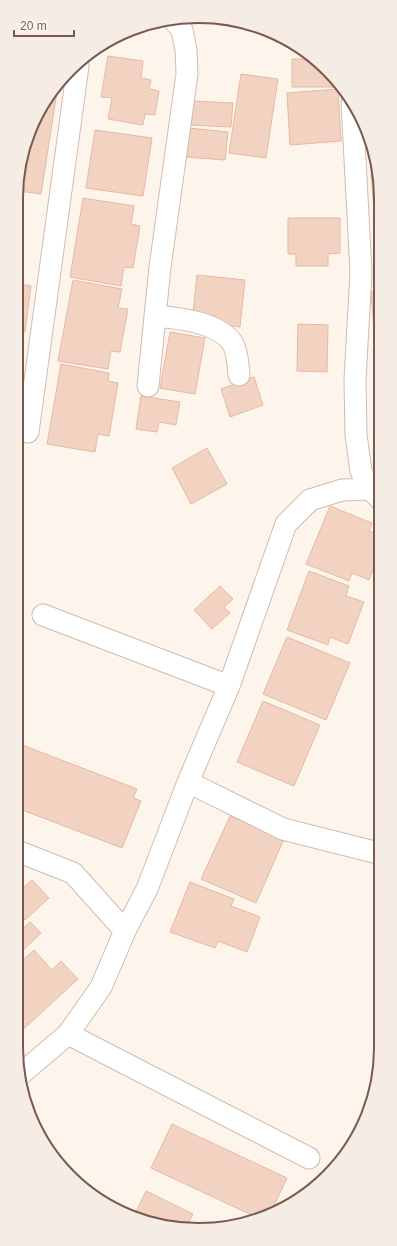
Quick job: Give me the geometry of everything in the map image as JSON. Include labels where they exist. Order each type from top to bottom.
[{"type":"street","points":[[148,386],[161,259],[187,74],[186,50],[182,30],[177,25]]},
{"type":"street","points":[[28,432],[77,71]]},
{"type":"street","points":[[353,115],[361,272],[355,380],[356,435],[361,471],[374,494]]},
{"type":"street","points":[[155,316],[175,318],[205,325],[224,334],[233,345],[237,358],[239,375]]},
{"type":"street","points":[[25,1071],[68,1034],[101,986],[125,931],[147,889],[188,782],[229,686],[286,524],[310,500],[342,490],[374,494]]},
{"type":"street","points":[[43,615],[229,686]]},
{"type":"street","points":[[188,782],[283,828],[374,852]]},
{"type":"street","points":[[23,853],[72,873],[125,931]]},
{"type":"street","points":[[68,1034],[308,1158]]},
{"type":"building","points":[[108,56],[143,61],[141,78],[151,80],[149,89],[159,91],[155,115],[145,114],[143,125],[108,119],[112,98],[101,97]]},
{"type":"building","points":[[292,59],[305,59],[323,74],[334,87],[292,87]]},
{"type":"building","points":[[241,74],[278,79],[266,158],[229,153]]},
{"type":"building","points":[[336,89],[338,92],[341,141],[290,145],[287,93]]},
{"type":"building","points":[[56,96],[41,194],[23,192],[26,164],[36,131]]},
{"type":"building","points":[[193,101],[233,103],[231,127],[191,125]]},
{"type":"building","points":[[189,128],[228,132],[225,160],[186,157]]},
{"type":"building","points":[[95,130],[152,138],[143,196],[86,188]]},
{"type":"building","points":[[371,174],[374,187],[374,209]]},
{"type":"building","points":[[83,198],[134,206],[131,224],[140,226],[133,268],[124,267],[121,286],[70,277]]},
{"type":"building","points":[[288,218],[340,218],[340,253],[328,254],[328,266],[296,266],[296,254],[288,254]]},
{"type":"building","points":[[197,275],[245,280],[240,327],[215,324],[215,316],[193,313]]},
{"type":"building","points":[[73,280],[122,289],[118,308],[128,309],[120,352],[111,351],[108,369],[58,361]]},
{"type":"building","points":[[23,285],[31,286],[25,332],[23,332]]},
{"type":"building","points":[[371,292],[374,292],[374,330]]},
{"type":"building","points":[[298,324],[328,325],[327,372],[297,371]]},
{"type":"building","points":[[170,332],[205,338],[195,394],[160,388]]},
{"type":"building","points":[[61,364],[109,373],[108,381],[118,383],[109,436],[98,434],[95,452],[47,444]]},
{"type":"building","points":[[254,377],[263,405],[230,417],[221,389]]},
{"type":"building","points":[[141,396],[180,402],[176,425],[159,422],[157,432],[136,429]]},
{"type":"building","points":[[207,448],[227,484],[191,504],[172,468]]},
{"type":"building","points":[[330,506],[372,523],[369,531],[374,533],[374,568],[369,580],[352,573],[349,581],[306,564]]},
{"type":"building","points":[[309,571],[349,586],[346,596],[364,602],[348,644],[330,637],[328,645],[287,630]]},
{"type":"building","points":[[220,586],[233,599],[224,607],[230,613],[212,629],[194,610]]},
{"type":"building","points":[[287,637],[350,663],[326,720],[263,694]]},
{"type":"building","points":[[263,701],[320,725],[294,786],[237,762]]},
{"type":"building","points":[[23,745],[137,789],[133,798],[141,801],[122,848],[23,810]]},
{"type":"building","points":[[230,816],[284,839],[256,903],[201,879]]},
{"type":"building","points":[[32,880],[49,898],[25,920],[23,918],[23,888]]},
{"type":"building","points":[[190,882],[234,899],[231,906],[260,917],[247,952],[218,941],[215,948],[170,932]]},
{"type":"building","points":[[30,922],[41,933],[23,950],[23,928]]},
{"type":"building","points":[[34,950],[52,970],[61,961],[78,979],[23,1030],[23,960]]},
{"type":"building","points":[[172,1124],[287,1178],[274,1206],[251,1215],[151,1168]]},
{"type":"building","points":[[146,1191],[193,1214],[188,1223],[187,1223],[164,1220],[136,1212]]}]
